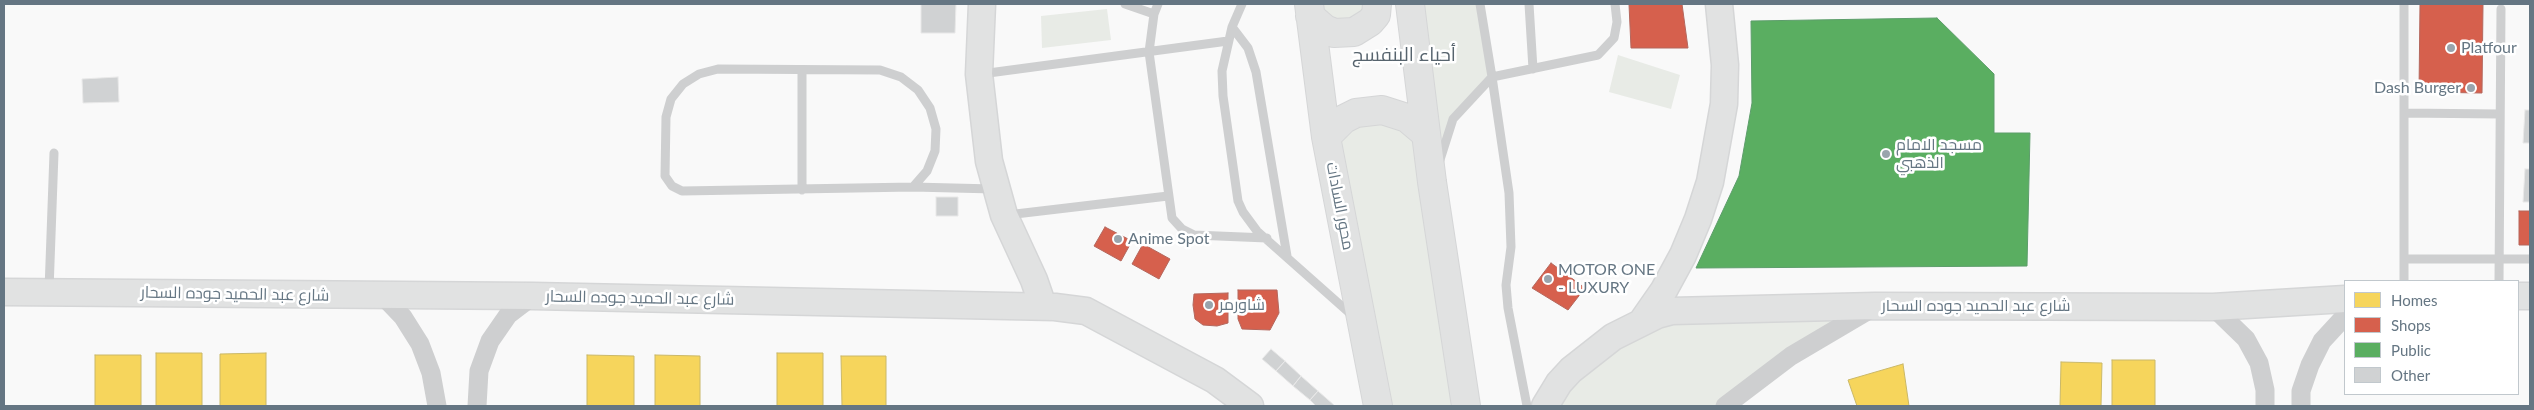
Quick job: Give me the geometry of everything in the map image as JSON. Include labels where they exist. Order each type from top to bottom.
[{"type":"main road","points":[[1310,10],[1317,24],[1334,33],[1354,32],[1370,22],[1376,15],[1377,4]]},
{"type":"main road","points":[[1410,4],[1432,182],[1466,406]]},
{"type":"main road","name":"محور السادات","points":[[1310,10],[1326,137],[1378,406]]},
{"type":"main road","points":[[1326,137],[1344,119],[1356,113],[1382,110],[1407,118],[1426,134]]},
{"type":"street","points":[[982,4],[979,74],[984,132],[996,189],[1004,215],[1034,280],[1043,306]]},
{"type":"street","points":[[1641,322],[1664,290],[1683,255],[1698,220],[1710,182],[1719,144],[1724,104],[1725,65],[1719,4]]},
{"type":"street","name":"شارع عبد الحميد جوده السحار","points":[[4,292],[533,296],[1043,306],[1086,311],[1215,380],[1250,406]]},
{"type":"street","points":[[382,295],[403,317],[420,344],[431,373],[438,406]]},
{"type":"street","points":[[477,406],[479,371],[490,341],[508,316],[533,296]]},
{"type":"street","name":"شارع عبد الحميد جوده السحار","points":[[1545,406],[1559,383],[1571,370],[1613,337],[1641,322],[1672,311],[1875,306],[2213,307],[2344,299]]},
{"type":"street","points":[[1726,406],[1791,356],[1875,306]]},
{"type":"street","points":[[2213,307],[2246,339],[2259,363],[2265,390],[2265,406]]},
{"type":"street","points":[[2301,406],[2301,391],[2310,365],[2322,341],[2344,317]]},
{"type":"lane","points":[[1125,4],[1154,14]]},
{"type":"lane","points":[[1158,4],[1154,14],[1149,52],[1172,218],[1188,233],[1201,236],[1267,238]]},
{"type":"lane","points":[[1242,4],[1232,27],[1222,71],[1223,96],[1238,201],[1249,222],[1364,326]]},
{"type":"lane","points":[[1480,4],[1509,193],[1511,246],[1506,278],[1508,300],[1527,406]]},
{"type":"lane","points":[[1529,4],[1533,69]]},
{"type":"lane","points":[[1432,182],[1453,119],[1492,77],[1598,55],[1604,51],[1614,38],[1616,30],[1615,4]]},
{"type":"lane","points":[[2404,4],[2404,280]]},
{"type":"lane","points":[[2499,280],[2501,9]]},
{"type":"lane","points":[[1232,27],[1248,48],[1254,66],[1287,256]]},
{"type":"lane","points":[[979,74],[1228,41]]},
{"type":"lane","points":[[913,187],[927,171],[935,150],[936,129],[930,108],[918,90],[901,77],[880,70],[718,70],[699,74],[683,84],[672,99],[666,117],[665,176],[672,186],[682,192],[913,187],[996,189]]},
{"type":"lane","points":[[802,70],[802,190]]},
{"type":"lane","points":[[2404,113],[2500,114]]},
{"type":"lane","points":[[49,292],[54,153]]},
{"type":"lane","points":[[1004,215],[1168,196]]},
{"type":"lane","points":[[2404,259],[2530,259]]},
{"type":"shaded area","points":[[1309,4],[1377,4],[1354,32]]},
{"type":"shaded area","points":[[1411,4],[1480,4],[1492,77],[1453,119],[1433,179],[1467,406],[1379,406],[1334,127],[1344,119],[1418,125]]},
{"type":"shaded area","points":[[1107,9],[1111,40],[1042,48],[1041,16]]},
{"type":"shaded area","points":[[1618,55],[1680,75],[1671,109],[1609,92]]},
{"type":"shaded area","points":[[1875,306],[1725,406],[1545,406],[1657,315]]},
{"type":"building: Homes","points":[[156,353],[202,353],[202,406],[156,406]]},
{"type":"building: Homes","points":[[266,353],[266,406],[220,406],[220,354]]},
{"type":"building: Homes","points":[[777,353],[823,353],[823,406],[777,406]]},
{"type":"building: Homes","points":[[95,355],[141,355],[141,406],[95,406]]},
{"type":"building: Homes","points":[[587,355],[634,356],[634,406],[587,406]]},
{"type":"building: Homes","points":[[655,355],[700,356],[700,406],[655,406]]},
{"type":"building: Homes","points":[[841,356],[886,356],[886,406],[842,406]]},
{"type":"building: Homes","points":[[2112,360],[2155,360],[2155,406],[2112,406]]},
{"type":"building: Homes","points":[[2061,362],[2102,363],[2101,406],[2060,406]]},
{"type":"building: Homes","points":[[1903,364],[1909,406],[1857,406],[1848,380]]},
{"type":"building: Shops","points":[[1629,4],[1682,4],[1688,48],[1631,48]]},
{"type":"building: Shops","name":"Platfour","points":[[2420,4],[2483,4],[2482,93],[2419,92]]},
{"type":"building: Shops","points":[[2519,211],[2530,211],[2530,245],[2519,245]]},
{"type":"building: Shops","points":[[1105,227],[1132,241],[1121,261],[1094,246]]},
{"type":"building: Shops","points":[[1143,244],[1170,259],[1159,279],[1132,264]]},
{"type":"building: Shops","points":[[1551,263],[1585,288],[1568,310],[1532,288]]},
{"type":"building: Shops","points":[[1238,290],[1277,290],[1279,313],[1270,330],[1242,329],[1238,319]]},
{"type":"building: Shops","points":[[1228,293],[1228,323],[1217,326],[1203,325],[1195,319],[1194,294]]},
{"type":"building: Public","name":"مسجد الامام الذهبي","points":[[1937,18],[1994,74],[1994,133],[2030,133],[2027,266],[1696,268],[1739,176],[1752,103],[1751,21]]},
{"type":"building: Other","points":[[921,4],[956,4],[955,33],[921,33]]},
{"type":"building: Other","points":[[118,77],[119,102],[83,103],[82,79]]},
{"type":"building: Other","points":[[2525,110],[2530,110],[2530,143],[2523,143]]},
{"type":"building: Other","points":[[2525,169],[2530,169],[2530,202],[2523,202]]},
{"type":"building: Other","points":[[936,197],[958,197],[958,216],[936,216]]},
{"type":"building: Other","points":[[1271,349],[1285,361],[1276,371],[1262,359]]},
{"type":"building: Other","points":[[1285,361],[1301,376],[1293,386],[1276,371]]},
{"type":"building: Other","points":[[1301,376],[1318,391],[1310,400],[1293,386]]},
{"type":"building: Other","points":[[1318,391],[1334,405],[1316,406],[1310,400]]},
{"type":"place","name":"Platfour","points":[[2451,48]]},
{"type":"place","name":"Dash Burger","points":[[2471,88]]},
{"type":"place","name":"مسجد الامام الذهبي","points":[[1886,154]]},
{"type":"place","name":"Anime Spot","points":[[1118,239]]},
{"type":"place","name":"MOTOR ONE - LUXURY","points":[[1548,279]]},
{"type":"place","name":"شاورمر","points":[[1209,305]]},
{"type":"district","name":"أحياء البنفسج","points":[[1404,55]]}]
